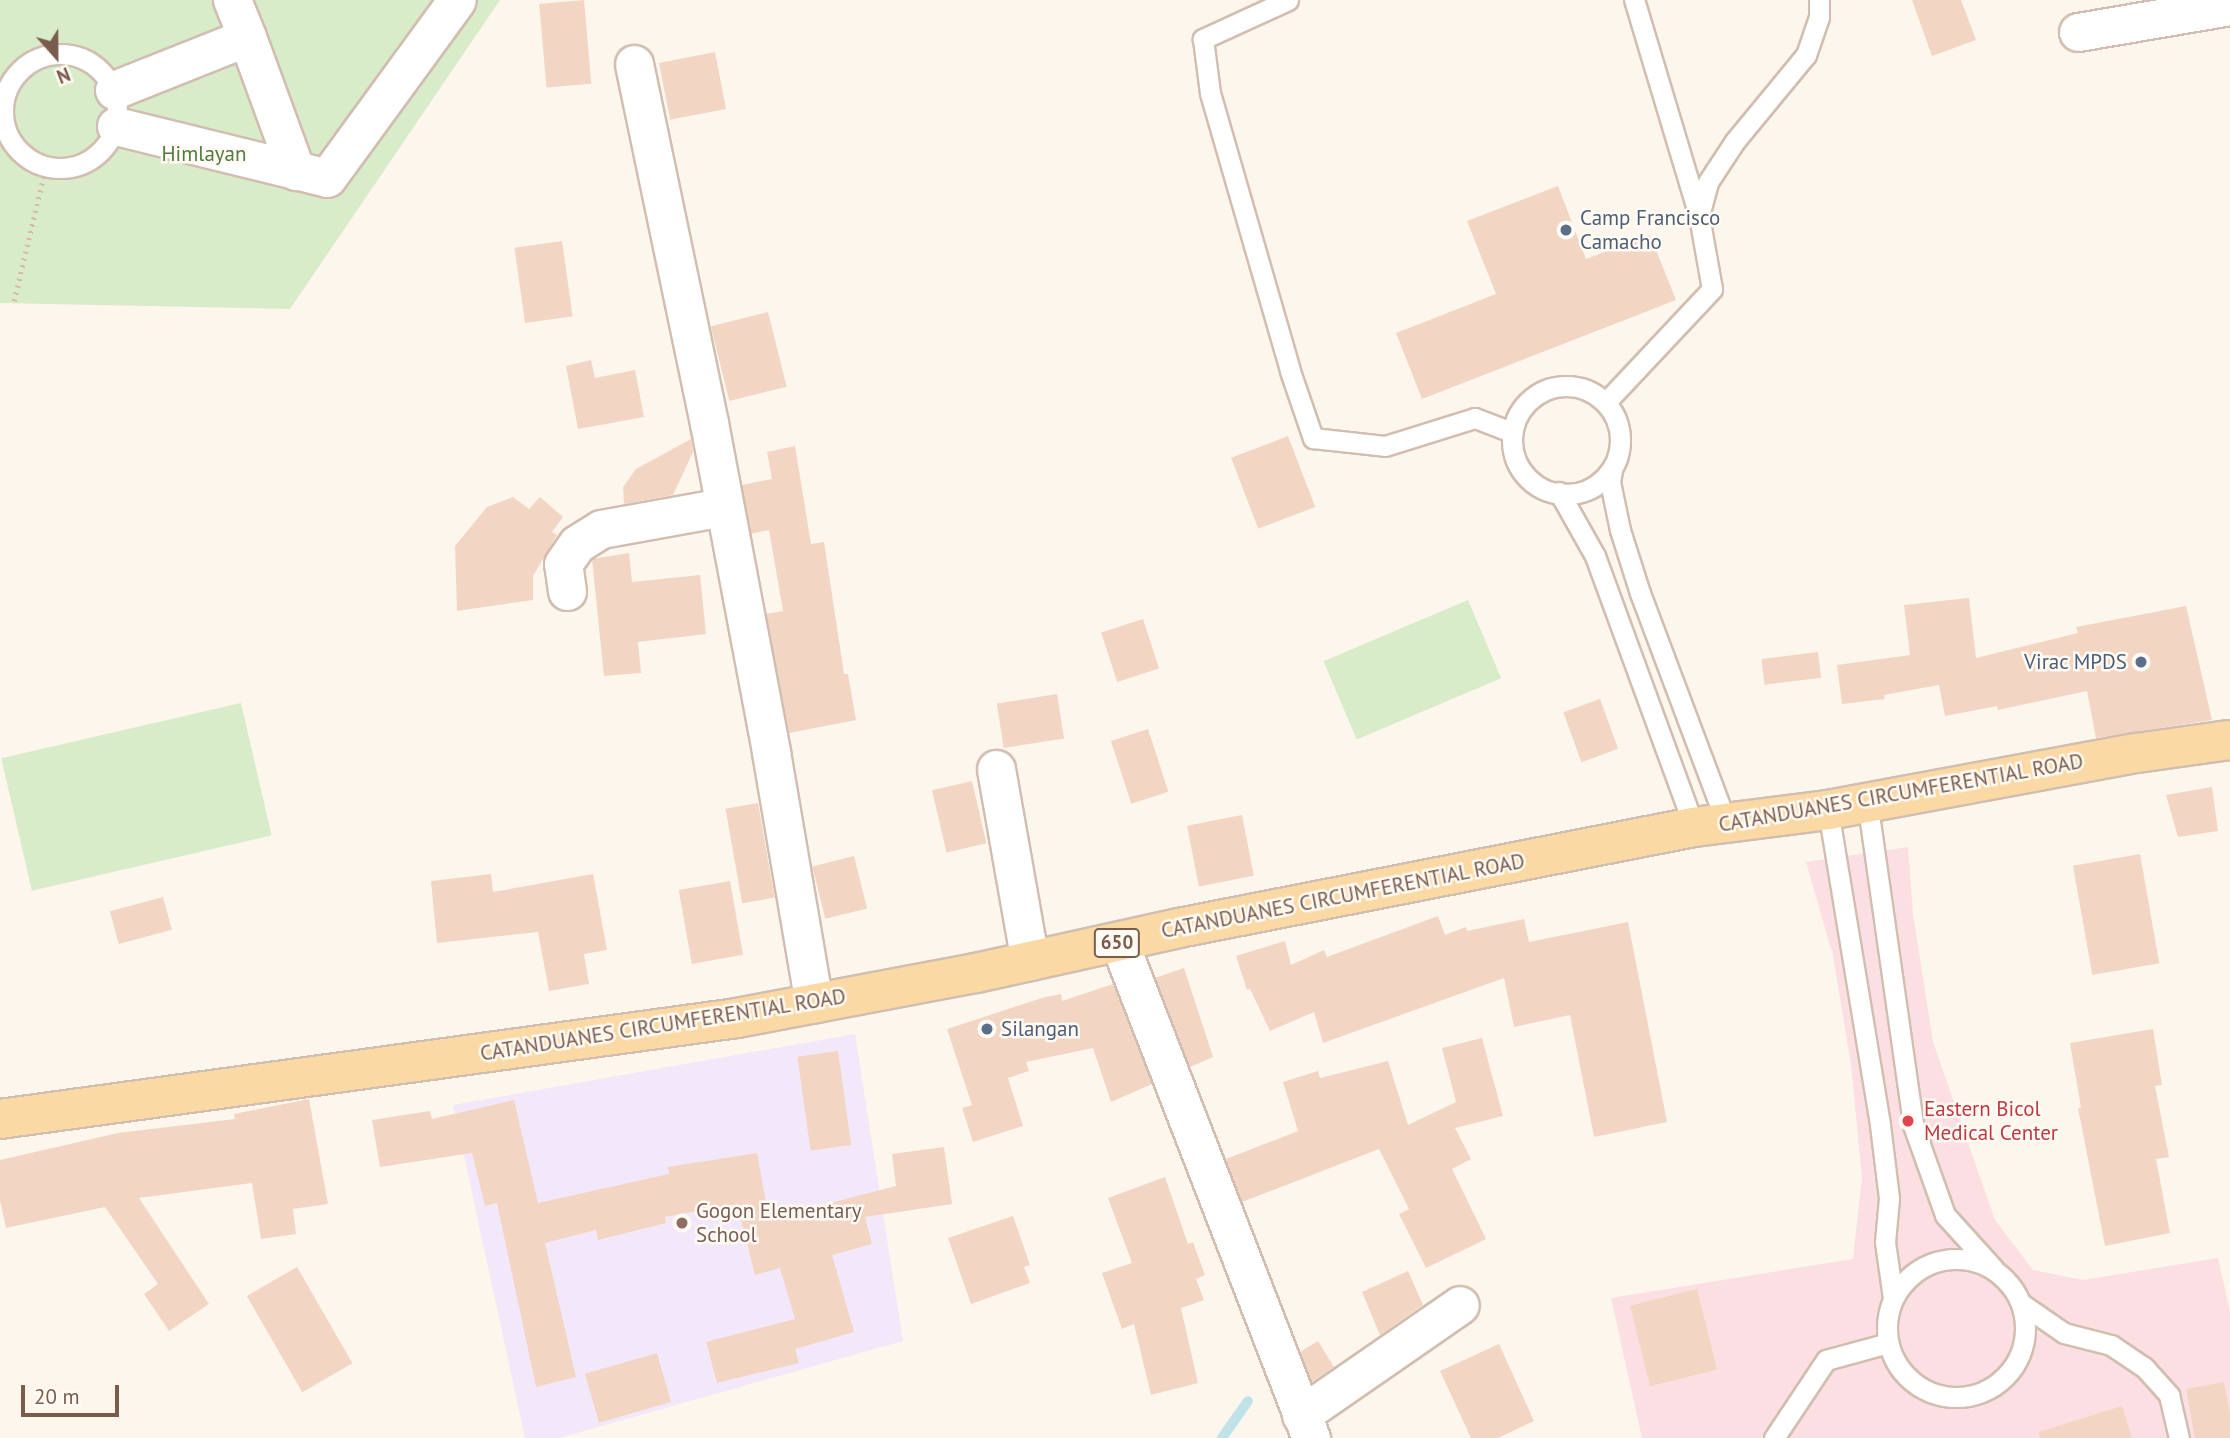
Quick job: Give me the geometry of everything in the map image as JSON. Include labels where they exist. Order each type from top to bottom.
[{"type":"main road","name":"CATANDUANES CIRCUMFERENTIAL ROAD","points":[[0,1119],[737,1018],[1710,825],[1828,810],[1867,800],[2230,740]]},
{"type":"street","points":[[232,0],[296,171]]},
{"type":"street","points":[[115,108],[296,171],[327,178],[457,0]]},
{"type":"street","points":[[2078,32],[2230,6]]},
{"type":"street","points":[[115,108],[247,37]]},
{"type":"street","points":[[634,64],[771,752],[814,1003]]},
{"type":"street","points":[[568,590],[563,564],[577,544],[601,529],[723,507]]},
{"type":"street","points":[[996,769],[1030,961]]},
{"type":"street","points":[[1119,942],[1306,1426],[1460,1305]]},
{"type":"lane","points":[[1288,0],[1203,39],[1210,93],[1290,371],[1313,439],[1385,446],[1475,418],[1511,432]]},
{"type":"lane","points":[[1606,402],[1712,289],[1699,216],[1634,0]]},
{"type":"lane","points":[[1699,216],[1708,182],[1735,141],[1806,55],[1819,17],[1818,0]]},
{"type":"lane","points":[[57,53],[74,55],[91,62],[105,74],[115,108],[107,144],[93,158],[75,166],[46,166],[19,152],[8,136],[2,117],[2,97],[23,66],[38,57],[57,53]]},
{"type":"lane","points":[[1612,470],[1594,486],[1570,494],[1546,491],[1526,477],[1513,456],[1511,432],[1521,409],[1538,392],[1562,385],[1586,389],[1606,402],[1618,423],[1620,447],[1610,482],[1620,530],[1710,825]]},
{"type":"lane","points":[[1559,492],[1595,556],[1710,825]]},
{"type":"lane","points":[[1867,800],[1913,1125],[1945,1215],[2011,1284],[2022,1304],[2026,1327],[2023,1349],[2012,1369],[1996,1385],[1975,1395],[1953,1398],[1930,1393],[1911,1381],[1896,1364],[1888,1343],[1887,1320],[1893,1298],[1906,1279],[1926,1265],[1949,1259],[1973,1260],[1994,1269]]},
{"type":"lane","points":[[1828,810],[1880,1125],[1889,1198],[1885,1242],[1893,1298]]},
{"type":"lane","points":[[2022,1304],[2064,1333],[2111,1345],[2144,1367],[2169,1395],[2179,1438]]},
{"type":"lane","points":[[1774,1438],[1826,1360],[1888,1343]]},
{"type":"path","points":[[14,301],[46,166]]},
{"type":"shaded area","name":"Eastern Bicol Medical Center","points":[[1908,847],[1913,914],[1933,1042],[1995,1220],[2033,1270],[2083,1280],[2218,1258],[2230,1311],[2230,1438],[1642,1438],[1611,1298],[1853,1259],[1862,1177],[1851,1065],[1833,956],[1806,862]]},
{"type":"shaded area","name":"Gogon Elementary School","points":[[855,1034],[903,1341],[559,1438],[525,1438],[453,1105]]},
{"type":"green space","name":"Himlayan","points":[[0,0],[500,0],[290,309],[0,303]]},
{"type":"green space","points":[[1468,600],[1501,678],[1357,740],[1323,661]]},
{"type":"green space","points":[[241,703],[272,836],[32,891],[1,758]]},
{"type":"building","points":[[584,0],[591,84],[546,88],[539,4]]},
{"type":"building","points":[[1912,0],[1961,0],[1976,40],[1932,56]]},
{"type":"building","points":[[715,52],[726,109],[670,120],[659,63]]},
{"type":"building","points":[[1558,186],[1586,259],[1650,235],[1676,300],[1422,399],[1396,333],[1496,294],[1467,221]]},
{"type":"building","points":[[562,241],[573,316],[525,323],[514,248]]},
{"type":"building","points":[[768,312],[787,387],[729,401],[711,326]]},
{"type":"building","points":[[591,360],[595,378],[635,370],[644,417],[578,429],[566,366]]},
{"type":"building","points":[[1288,436],[1315,507],[1258,529],[1231,458]]},
{"type":"building","points":[[691,439],[693,452],[673,495],[624,504],[623,487],[636,469]]},
{"type":"building","points":[[795,446],[811,544],[824,542],[844,674],[848,674],[856,720],[789,733],[766,614],[783,611],[769,530],[751,534],[742,485],[772,479],[767,452]]},
{"type":"building","points":[[513,497],[529,509],[540,497],[563,517],[552,532],[557,535],[533,576],[533,600],[457,611],[455,546],[487,507]]},
{"type":"building","points":[[629,553],[632,582],[700,575],[706,634],[638,642],[641,673],[604,676],[592,559]]},
{"type":"building","points":[[1969,598],[1976,658],[2078,633],[2076,627],[2186,606],[2212,720],[2096,738],[2087,691],[1998,710],[1997,706],[1945,716],[1939,685],[1884,695],[1885,699],[1842,704],[1837,665],[1910,655],[1904,605]]},
{"type":"building","points":[[1143,619],[1159,668],[1117,682],[1101,633]]},
{"type":"building","points":[[1818,652],[1821,678],[1765,685],[1761,659]]},
{"type":"building","points":[[1057,694],[1064,738],[1004,748],[997,704]]},
{"type":"building","points":[[1600,699],[1618,749],[1581,762],[1563,712]]},
{"type":"building","points":[[1148,729],[1168,792],[1131,804],[1111,741]]},
{"type":"building","points":[[972,781],[986,843],[946,853],[932,790]]},
{"type":"building","points":[[2212,787],[2218,831],[2178,837],[2166,795]]},
{"type":"building","points":[[758,803],[775,898],[742,903],[726,809]]},
{"type":"building","points":[[1242,815],[1254,876],[1199,887],[1187,826]]},
{"type":"building","points":[[2140,854],[2159,963],[2092,975],[2073,866]]},
{"type":"building","points":[[854,856],[867,908],[825,919],[812,866]]},
{"type":"building","points":[[491,874],[493,892],[593,874],[607,950],[584,954],[589,984],[549,991],[538,932],[437,943],[431,881]]},
{"type":"building","points":[[730,881],[743,955],[692,964],[679,890]]},
{"type":"building","points":[[163,897],[172,930],[119,944],[110,911]]},
{"type":"building","points":[[1438,916],[1445,935],[1466,927],[1467,931],[1524,919],[1529,942],[1628,922],[1667,1122],[1594,1137],[1570,1015],[1514,1027],[1504,978],[1323,1043],[1314,1012],[1270,1031],[1250,989],[1247,990],[1236,956],[1285,941],[1291,965],[1324,950],[1327,957]]},
{"type":"building","points":[[1184,968],[1213,1057],[1190,1067],[1155,978]]},
{"type":"building","points":[[1113,984],[1152,1084],[1111,1102],[1093,1048],[1026,1062],[1029,1071],[1008,1078],[1023,1126],[973,1142],[962,1108],[972,1105],[947,1029],[1045,997],[1061,994],[1062,1001]]},
{"type":"building","points":[[2153,1029],[2162,1085],[2155,1086],[2169,1157],[2156,1159],[2170,1233],[2105,1246],[2078,1108],[2081,1108],[2070,1043]]},
{"type":"building","points":[[1482,1038],[1503,1116],[1455,1128],[1471,1159],[1452,1169],[1486,1239],[1426,1268],[1399,1214],[1409,1209],[1379,1149],[1242,1202],[1226,1159],[1298,1131],[1283,1082],[1318,1071],[1320,1078],[1388,1061],[1408,1125],[1456,1102],[1442,1048]]},
{"type":"building","points":[[838,1051],[851,1145],[811,1151],[797,1057]]},
{"type":"building","points":[[309,1099],[328,1204],[293,1209],[296,1234],[261,1239],[252,1183],[139,1198],[209,1304],[169,1331],[144,1294],[158,1284],[105,1207],[6,1228],[0,1200],[0,1160],[118,1133],[235,1119],[234,1114]]},
{"type":"building","points":[[514,1100],[538,1203],[669,1174],[668,1167],[757,1153],[769,1219],[896,1186],[892,1154],[944,1147],[952,1204],[865,1217],[872,1244],[832,1255],[854,1332],[795,1349],[799,1363],[717,1383],[706,1342],[795,1319],[780,1268],[755,1275],[737,1204],[665,1217],[666,1223],[598,1240],[596,1230],[545,1243],[576,1377],[536,1387],[497,1203],[485,1206],[472,1153],[380,1167],[372,1120],[430,1111],[432,1119]]},
{"type":"building","points":[[1165,1177],[1188,1244],[1193,1242],[1205,1275],[1196,1279],[1204,1300],[1181,1308],[1198,1383],[1151,1395],[1134,1324],[1122,1329],[1102,1273],[1132,1263],[1108,1198]]},
{"type":"building","points":[[1013,1216],[1030,1265],[1024,1267],[1030,1283],[971,1304],[948,1238]]},
{"type":"building","points":[[297,1267],[352,1363],[302,1392],[247,1296]]},
{"type":"building","points":[[1408,1271],[1423,1305],[1380,1335],[1362,1292]]},
{"type":"building","points":[[1697,1289],[1717,1370],[1650,1386],[1630,1306]]},
{"type":"building","points":[[1318,1341],[1334,1367],[1312,1382],[1300,1352]]},
{"type":"building","points":[[1499,1344],[1534,1421],[1498,1438],[1471,1438],[1440,1371]]},
{"type":"building","points":[[657,1353],[671,1402],[599,1423],[585,1374]]},
{"type":"building","points":[[2224,1382],[2230,1414],[2230,1438],[2195,1438],[2186,1389]]},
{"type":"building","points":[[2122,1406],[2132,1438],[2040,1438],[2039,1432]]},
{"type":"waterway","points":[[1222,1438],[1248,1401]]},
{"type":"place","name":"Camp Francisco Camacho","points":[[1566,230]]},
{"type":"place","name":"Virac MPDS","points":[[2141,662]]},
{"type":"place","name":"Silangan","points":[[987,1029]]},
{"type":"place","name":"Eastern Bicol Medical Center","points":[[1908,1121]]},
{"type":"place","name":"Gogon Elementary School","points":[[682,1223]]}]
